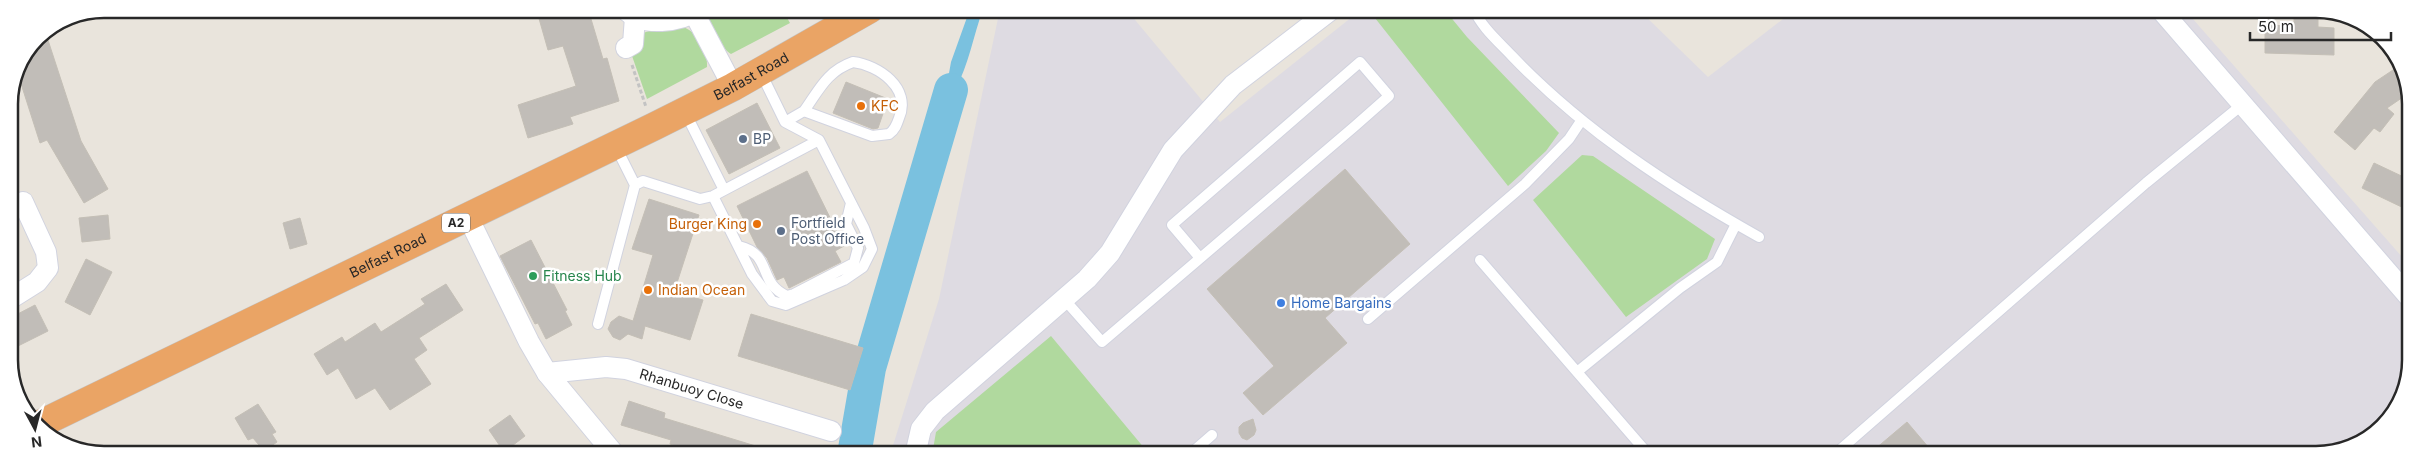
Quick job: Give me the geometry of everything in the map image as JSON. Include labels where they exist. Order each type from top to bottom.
[{"type":"highway","name":"Belfast Road","points":[[60,414],[616,146],[733,87],[854,18]]},
{"type":"street","points":[[626,48],[633,44],[630,18]]},
{"type":"street","points":[[654,18],[663,20],[671,18]]},
{"type":"street","points":[[700,18],[733,87]]},
{"type":"street","points":[[917,446],[921,429],[935,411],[1064,300],[1110,253],[1173,150],[1233,86],[1320,18]]},
{"type":"street","points":[[2168,18],[2402,289]]},
{"type":"street","points":[[18,294],[37,282],[48,268],[45,248],[23,202]]},
{"type":"street","points":[[468,217],[529,342],[548,373],[608,446]]},
{"type":"street","name":"Rhanbuoy Close","points":[[548,373],[606,367],[626,369],[832,431]]},
{"type":"lane","points":[[1478,18],[1492,36],[1517,62],[1581,121],[1668,183],[1759,237]]},
{"type":"lane","points":[[785,122],[804,111],[826,78],[844,65],[853,62],[876,68],[895,86],[902,98],[902,108],[892,132],[885,136],[872,136],[804,111]]},
{"type":"lane","points":[[1064,300],[1102,342],[1200,258],[1389,96],[1360,62],[1172,225],[1200,258]]},
{"type":"lane","points":[[713,196],[755,279],[772,301],[786,305],[844,280],[863,267],[872,248],[819,140],[785,122],[760,72]]},
{"type":"lane","points":[[1844,446],[2146,183],[2243,104]]},
{"type":"lane","points":[[684,111],[724,190]]},
{"type":"lane","points":[[1368,319],[1525,184],[1569,139],[1581,121]]},
{"type":"lane","points":[[635,185],[643,181],[700,199],[713,196],[819,140]]},
{"type":"lane","points":[[598,324],[635,185],[616,146]]},
{"type":"lane","points":[[1577,372],[1680,288],[1717,262],[1736,224]]},
{"type":"lane","points":[[1480,260],[1640,446]]},
{"type":"lane","points":[[1199,446],[1212,435]]},
{"type":"path","points":[[626,48],[653,127]]},
{"type":"shaded area","points":[[998,18],[1133,18],[1220,122],[1351,18],[1647,18],[1708,77],[1784,18],[2192,18],[2402,257],[2402,372],[2391,404],[2373,425],[2360,435],[2328,446],[893,446],[939,299]]},
{"type":"green space","points":[[709,18],[787,18],[790,23],[731,54],[719,41]]},
{"type":"green space","points":[[1375,18],[1451,18],[1467,37],[1559,133],[1546,151],[1508,186]]},
{"type":"green space","points":[[671,24],[686,28],[698,38],[705,51],[707,67],[647,99],[631,53],[640,34]]},
{"type":"green space","points":[[1582,155],[1593,156],[1715,239],[1707,259],[1626,317],[1533,200]]},
{"type":"green space","points":[[1051,336],[1143,446],[934,446],[936,432]]},
{"type":"water","points":[[967,18],[980,18],[960,80],[955,90],[946,90],[951,62]]},
{"type":"building","points":[[539,18],[591,18],[603,59],[607,58],[619,101],[570,117],[573,124],[528,138],[518,105],[576,86],[563,46],[548,50]]},
{"type":"building","points":[[2294,19],[2318,19],[2318,27],[2334,28],[2334,55],[2265,53],[2265,25],[2294,26]]},
{"type":"building","points":[[48,39],[81,141],[108,189],[84,203],[47,140],[40,143],[20,82],[24,70],[32,56]]},
{"type":"building","points":[[2395,69],[2401,87],[2402,98],[2387,108],[2394,114],[2380,132],[2374,128],[2355,150],[2334,132],[2375,82]]},
{"type":"building","name":"KFC","points":[[846,82],[888,99],[878,128],[873,129],[833,113]]},
{"type":"building","name":"BP","points":[[757,103],[780,148],[729,174],[706,130]]},
{"type":"building","points":[[2374,163],[2402,176],[2402,207],[2362,188]]},
{"type":"building","name":"Home Bargains","points":[[1345,169],[1410,244],[1325,318],[1347,343],[1263,415],[1243,393],[1274,366],[1207,289]]},
{"type":"building","points":[[807,171],[844,246],[835,251],[841,262],[789,288],[784,277],[777,280],[767,258],[757,247],[737,206]]},
{"type":"building","points":[[649,199],[699,215],[674,292],[703,300],[690,340],[645,326],[642,339],[628,334],[620,340],[613,337],[608,329],[611,322],[619,316],[633,321],[653,255],[632,249]]},
{"type":"building","points":[[108,215],[110,239],[82,242],[79,218]]},
{"type":"building","points":[[300,218],[307,244],[290,249],[283,223]]},
{"type":"building","points":[[531,240],[567,310],[565,311],[572,325],[546,339],[538,323],[535,324],[500,256]]},
{"type":"building","points":[[86,259],[112,272],[90,315],[65,302]]},
{"type":"building","points":[[446,284],[463,310],[419,338],[427,350],[414,359],[431,384],[390,410],[375,388],[356,399],[338,368],[327,375],[314,354],[342,337],[345,342],[375,323],[381,332],[425,304],[421,299]]},
{"type":"building","points":[[35,305],[48,331],[18,346],[18,314]]},
{"type":"building","points":[[751,314],[863,348],[850,390],[738,356]]},
{"type":"building","points":[[629,401],[665,413],[664,418],[756,446],[676,446],[670,444],[671,440],[621,425]]},
{"type":"building","points":[[258,404],[276,432],[272,434],[277,442],[271,446],[260,446],[253,438],[248,440],[235,418]]},
{"type":"building","points":[[510,415],[525,436],[512,446],[500,446],[489,430]]},
{"type":"building","points":[[1253,419],[1256,430],[1254,435],[1247,440],[1242,438],[1239,433],[1239,427]]},
{"type":"building","points":[[1907,422],[1927,446],[1879,446]]},
{"type":"waterway","points":[[856,446],[869,368],[951,90]]},
{"type":"place","name":"KFC","points":[[861,106]]},
{"type":"place","name":"BP","points":[[743,139]]},
{"type":"place","name":"Burger King","points":[[757,224]]},
{"type":"place","name":"Fortfield Post Office","points":[[781,231]]},
{"type":"place","name":"Fitness Hub","points":[[533,276]]},
{"type":"place","name":"Indian Ocean","points":[[648,290]]},
{"type":"place","name":"Home Bargains","points":[[1281,303]]}]
